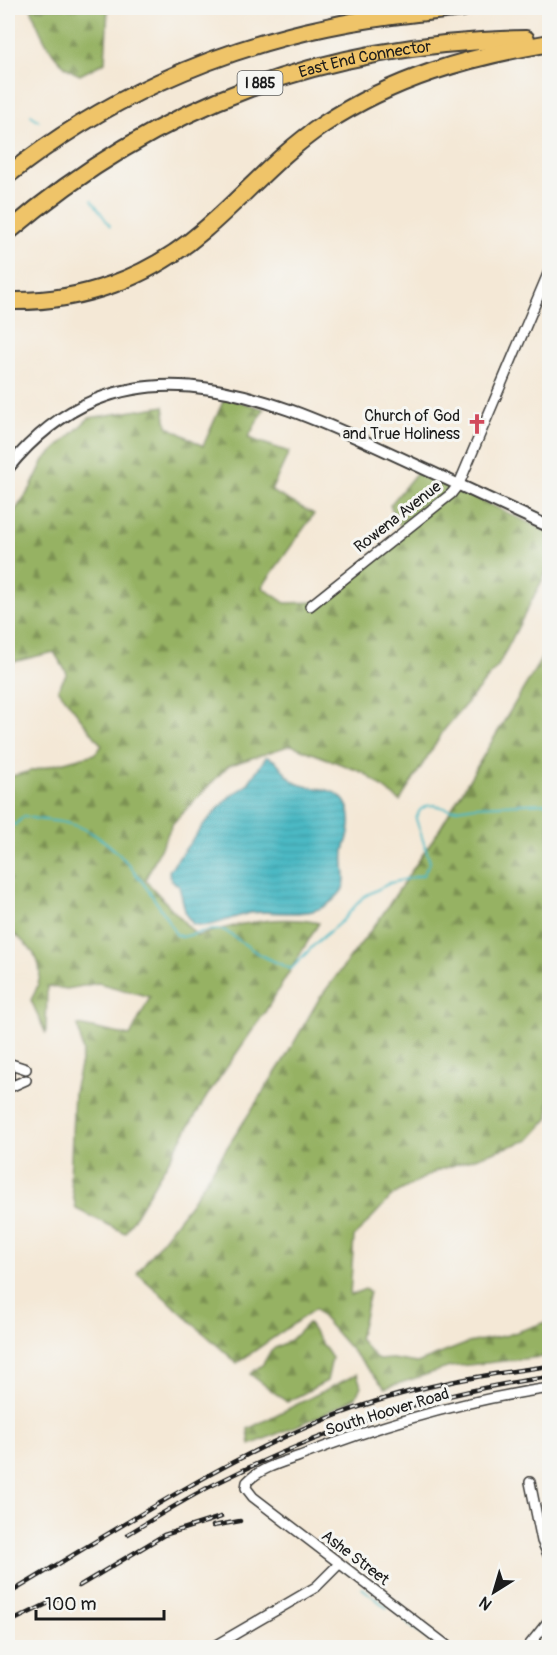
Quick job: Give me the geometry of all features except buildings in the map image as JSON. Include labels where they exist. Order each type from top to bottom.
[{"type":"highway","name":"East End Connector","points":[[8,175],[50,144],[108,108],[143,89],[216,58],[329,26],[463,8]]},
{"type":"highway","name":"East End Connector","points":[[8,232],[66,185],[129,144],[195,110],[264,82],[336,60],[411,46],[478,40],[549,40]]},
{"type":"highway","points":[[9,301],[69,297],[107,287],[142,272],[191,241],[291,149],[354,105],[388,87],[442,66],[549,40]]},
{"type":"street","name":"Rowena Avenue","points":[[310,606],[451,494],[459,484],[549,269]]},
{"type":"street","points":[[8,468],[44,432],[91,403],[129,391],[185,385],[245,394],[295,410],[549,527]]},
{"type":"street","points":[[26,1069],[8,1065],[8,1086],[26,1080]]},
{"type":"street","name":"South Hoover Road","points":[[246,1488],[251,1478],[267,1468],[336,1443],[464,1404],[549,1388]]},
{"type":"street","points":[[530,1482],[542,1541],[549,1559]]},
{"type":"street","name":"Ashe Street","points":[[246,1488],[253,1497],[450,1647]]},
{"type":"street","points":[[211,1647],[316,1587],[339,1564]]},
{"type":"street","points":[[527,1647],[549,1619]]},
{"type":"green space","points":[[31,8],[108,8],[105,62],[80,75],[71,71],[62,64],[49,47]]},
{"type":"green space","points":[[225,397],[264,409],[248,438],[289,452],[271,491],[314,514],[262,587],[285,603],[319,602],[404,534],[390,505],[418,471],[549,532],[549,567],[498,666],[444,730],[400,801],[364,773],[291,745],[228,766],[173,823],[145,880],[197,936],[226,928],[273,920],[304,920],[319,923],[265,1012],[207,1096],[125,1233],[76,1209],[70,1179],[74,1091],[83,1053],[78,1025],[130,1036],[150,997],[98,983],[67,989],[47,986],[46,1034],[31,1000],[40,978],[40,968],[26,944],[8,929],[8,777],[94,754],[102,746],[58,689],[67,673],[54,652],[13,662],[8,645],[8,521],[30,489],[44,460],[89,418],[164,406],[167,426],[203,446]]},
{"type":"green space","points":[[549,646],[549,1118],[529,1140],[436,1171],[393,1195],[354,1237],[350,1295],[365,1289],[370,1292],[359,1339],[378,1360],[392,1359],[417,1363],[468,1343],[508,1335],[549,1321],[549,1356],[450,1367],[385,1388],[315,1309],[237,1363],[137,1273],[191,1203],[285,1058],[319,999],[380,918],[439,830]]},
{"type":"green space","points":[[308,1323],[332,1358],[327,1381],[287,1402],[250,1374],[263,1364],[271,1350],[292,1339]]},
{"type":"green space","points":[[357,1374],[361,1386],[356,1397],[323,1415],[250,1445],[248,1429]]},
{"type":"water","points":[[266,757],[275,761],[296,783],[335,793],[348,807],[350,820],[344,852],[344,887],[331,902],[310,912],[251,913],[215,924],[193,924],[186,915],[179,886],[171,880],[169,871],[204,824],[230,796],[247,785]]},
{"type":"waterway","points":[[31,115],[39,121]]},
{"type":"waterway","points":[[92,200],[110,226]]},
{"type":"waterway","points":[[8,822],[15,825],[24,816],[70,824],[99,837],[112,847],[135,872],[177,935],[182,937],[209,930],[224,930],[260,955],[291,969],[318,941],[342,921],[363,897],[390,883],[423,875],[430,862],[416,819],[420,810],[426,806],[434,805],[451,810],[475,806],[550,803]]},
{"type":"waterway","points":[[362,1588],[387,1608]]},
{"type":"waterway","points":[[405,1621],[440,1648]]},
{"type":"railway","points":[[8,1594],[195,1483],[292,1433],[343,1413],[432,1386],[550,1366]]},
{"type":"railway","points":[[128,1534],[219,1482],[338,1430],[466,1392],[550,1377]]},
{"type":"railway","points":[[79,1586],[164,1535],[221,1517]]},
{"type":"railway","points":[[213,1526],[240,1521]]},
{"type":"railway","points":[[8,1623],[59,1598]]},
{"type":"place","name":"Church of God and True Holiness","points":[[477,424]]}]
